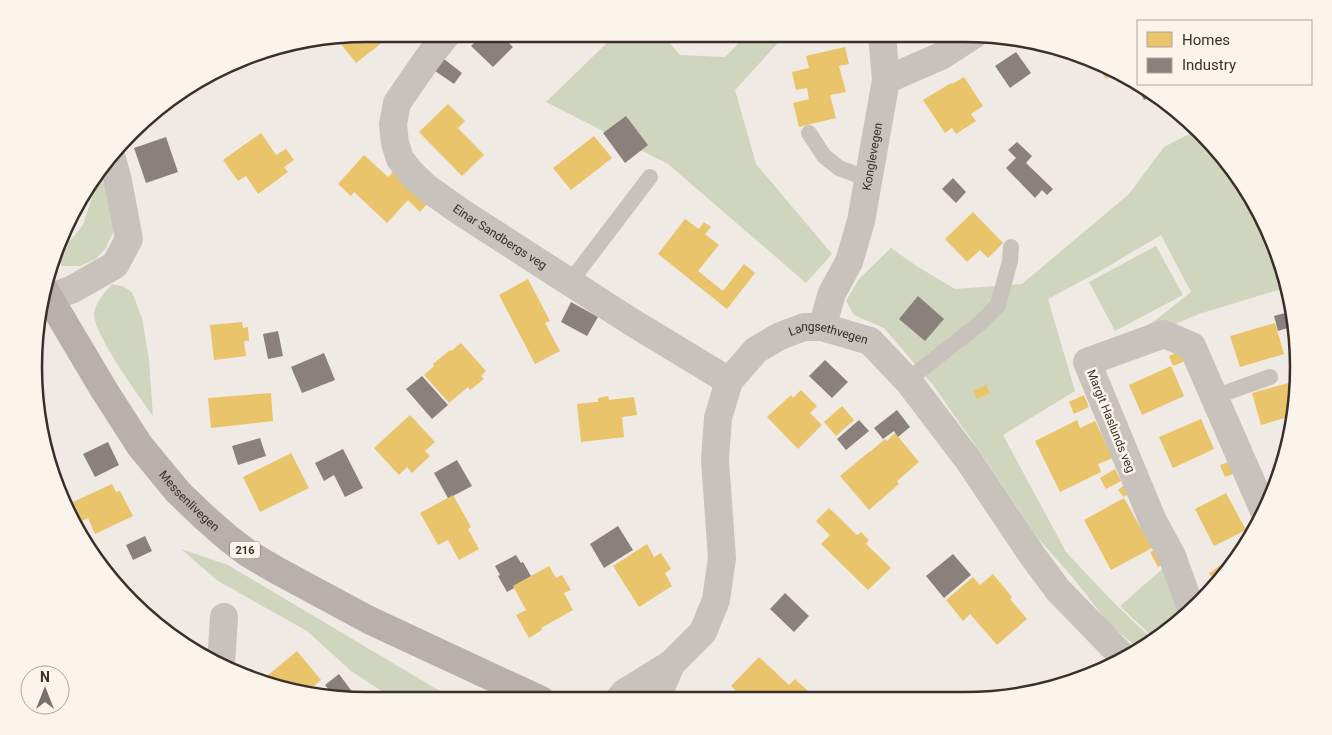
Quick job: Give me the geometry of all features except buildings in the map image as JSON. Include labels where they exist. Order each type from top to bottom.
[{"type":"main road","name":"Messenlivegen","points":[[50,299],[104,390],[140,446],[178,492],[204,518],[228,538],[278,571],[369,620],[525,692]]},
{"type":"street","name":"Einar Sandbergs veg","points":[[440,42],[397,103],[392,124],[400,160],[427,188],[461,212],[636,325],[729,381]]},
{"type":"street","name":"Konglevegen","points":[[822,328],[832,293],[849,262],[860,222],[886,80],[883,42]]},
{"type":"street","points":[[886,80],[941,56],[963,42]]},
{"type":"street","points":[[52,292],[72,290],[115,265],[129,239],[114,165]]},
{"type":"street","name":"Langsethvegen","points":[[626,692],[670,664],[703,632],[716,600],[722,558],[715,460],[718,418],[729,381],[756,350],[780,336],[804,328],[822,328],[870,341],[908,380],[969,461],[1032,555],[1058,590],[1119,653]]},
{"type":"street","name":"Margit Haslunds veg","points":[[1189,602],[1172,556],[1153,522],[1087,362],[1164,334],[1192,346],[1260,502]]},
{"type":"street","points":[[221,658],[224,617]]},
{"type":"street","name":"Langsethvegen","points":[[659,692],[670,664]]},
{"type":"lane","points":[[809,132],[824,156],[839,168],[868,179]]},
{"type":"lane","points":[[570,282],[650,176]]},
{"type":"lane","points":[[908,380],[979,324],[998,304],[1010,261],[1011,247]]},
{"type":"lane","points":[[1214,397],[1270,377]]},
{"type":"green space","points":[[608,42],[669,42],[680,55],[725,57],[740,42],[776,42],[777,44],[735,90],[756,164],[832,254],[806,283],[668,164],[546,102]]},
{"type":"green space","points":[[1190,134],[1209,153],[1235,187],[1256,224],[1265,243],[1280,290],[1199,314],[1151,334],[1138,331],[1157,319],[1191,292],[1161,235],[1048,299],[1075,391],[1003,435],[1066,552],[1112,601],[1148,636],[1134,645],[1109,624],[1074,579],[1037,537],[933,385],[884,328],[854,315],[846,301],[859,279],[891,248],[955,289],[1022,284],[1129,194],[1164,147]]},
{"type":"green space","points":[[104,177],[107,181],[114,230],[106,248],[96,259],[80,266],[62,266],[60,262],[67,243],[83,225],[94,192]]},
{"type":"green space","points":[[1156,246],[1183,295],[1115,331],[1089,282]]},
{"type":"green space","points":[[112,284],[122,286],[132,292],[142,318],[149,360],[153,416],[118,365],[96,323],[94,314],[96,306]]},
{"type":"green space","points":[[181,549],[228,565],[442,692],[383,692],[351,671],[307,631],[218,581]]},
{"type":"green space","points":[[1168,564],[1183,608],[1179,612],[1150,634],[1120,606]]}]
